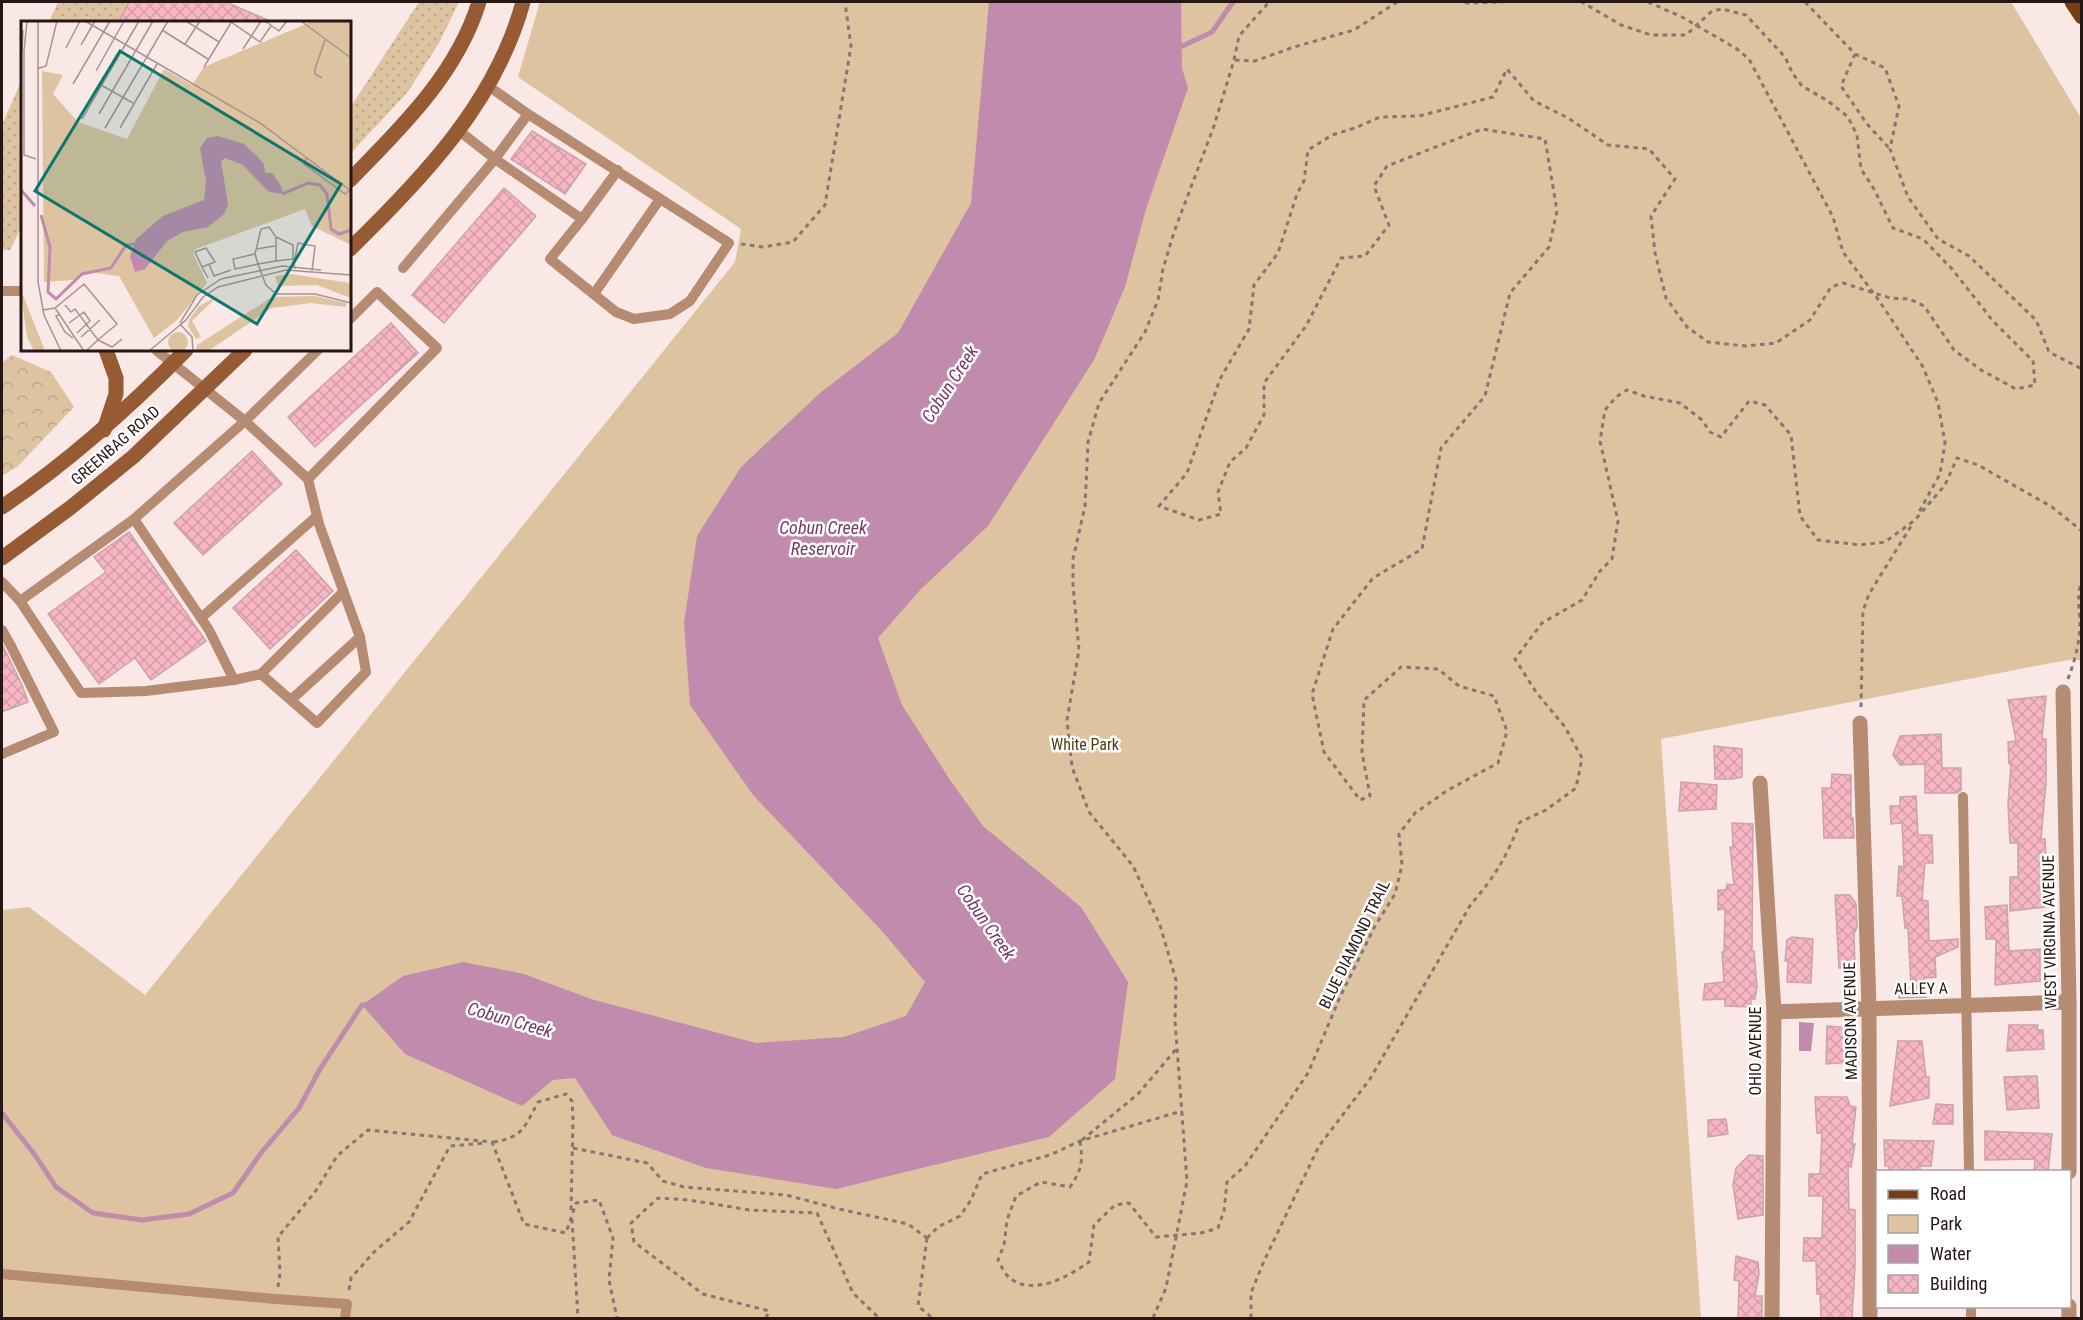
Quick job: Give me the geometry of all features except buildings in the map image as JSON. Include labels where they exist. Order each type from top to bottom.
[{"type":"main road","points":[[351,179],[401,128],[450,65],[479,2]]},
{"type":"main road","points":[[351,248],[433,162],[458,130],[487,85],[505,49],[523,2]]},
{"type":"main road","points":[[2072,2],[2082,17]]},
{"type":"main road","points":[[104,430],[116,394],[116,378],[105,351]]},
{"type":"main road","name":"GREENBAG ROAD","points":[[2,507],[63,464],[104,430],[185,351]]},
{"type":"main road","name":"GREENBAG ROAD","points":[[2,558],[70,508],[134,456],[244,351]]},
{"type":"street","name":"WEST VIRGINIA AVENUE","points":[[2062,692],[2069,1002],[2069,1170]]},
{"type":"street","name":"MADISON AVENUE","points":[[1860,723],[1869,1007],[1870,1318]]},
{"type":"street","name":"OHIO AVENUE","points":[[1760,783],[1774,1012],[1772,1318]]},
{"type":"street","name":"ALLEY A","points":[[1774,1012],[2069,1002]]},
{"type":"lane","points":[[487,85],[528,114],[618,171],[729,243],[690,301],[670,314],[634,319],[616,312],[550,259],[618,171]]},
{"type":"lane","points":[[403,268],[495,159],[528,114]]},
{"type":"lane","points":[[458,130],[495,159],[582,219]]},
{"type":"lane","points":[[594,294],[660,199]]},
{"type":"lane","points":[[2,291],[21,291]]},
{"type":"lane","points":[[308,479],[436,348],[377,291],[351,318]]},
{"type":"lane","points":[[158,351],[245,421],[308,479],[317,516],[360,637],[366,672],[317,723],[261,674]]},
{"type":"lane","points":[[20,601],[134,519],[245,421],[317,351]]},
{"type":"lane","points":[[201,618],[317,516]]},
{"type":"lane","points":[[134,519],[201,618],[234,680]]},
{"type":"lane","points":[[2,582],[20,601],[81,693],[146,692],[261,674],[344,592]]},
{"type":"lane","points":[[2,630],[54,732],[2,754]]},
{"type":"lane","points":[[292,699],[360,637]]},
{"type":"lane","points":[[1963,797],[1969,1170]]},
{"type":"lane","points":[[2,1274],[347,1304],[345,1318]]},
{"type":"path","points":[[729,243],[763,247],[793,242],[825,206],[851,46],[845,2]]},
{"type":"path","points":[[1153,1318],[1166,1288],[1187,1180],[1176,980],[1160,925],[1133,866],[1089,812],[1072,767],[1067,720],[1078,650],[1073,559],[1085,506],[1088,442],[1099,403],[1145,332],[1158,300],[1163,269],[1174,232],[1214,126],[1239,36],[1269,2]]},
{"type":"path","points":[[1234,60],[1256,61],[1294,47],[1354,30],[1397,2]]},
{"type":"path","points":[[1465,2],[1503,2]]},
{"type":"path","name":"BLUE DIAMOND TRAIL","points":[[1080,1141],[1083,1160],[1079,1173],[1070,1187],[1041,1182],[1016,1196],[1007,1220],[1004,1245],[998,1260],[1010,1279],[1030,1287],[1068,1277],[1089,1262],[1094,1225],[1115,1205],[1129,1203],[1156,1237],[1200,1233],[1218,1228],[1224,1211],[1227,1182],[1245,1166],[1308,1073],[1340,997],[1375,926],[1395,894],[1402,865],[1399,834],[1415,813],[1448,790],[1498,763],[1507,731],[1494,696],[1459,686],[1438,669],[1401,667],[1364,700],[1362,752],[1370,796],[1360,800],[1324,752],[1312,694],[1333,628],[1373,578],[1422,549],[1441,448],[1485,396],[1510,293],[1549,248],[1557,210],[1545,139],[1482,129],[1387,166],[1374,186],[1389,225],[1365,256],[1341,258],[1306,326],[1264,383],[1264,415],[1246,448],[1230,462],[1218,492],[1221,514],[1199,520],[1159,506],[1187,473],[1220,379],[1250,329],[1254,285],[1278,253],[1297,194],[1304,180],[1308,150],[1332,135],[1380,117],[1419,116],[1493,97],[1506,69],[1534,101],[1568,118],[1608,145],[1649,149],[1675,179],[1651,216],[1655,253],[1666,298],[1687,327],[1708,342],[1746,346],[1776,343],[1810,320],[1831,287],[1843,283],[1890,298],[1910,299],[1924,306],[1954,350],[1981,370],[2016,389],[2035,385],[2033,361],[1993,321],[1952,269],[1923,239],[1893,228],[1874,189],[1861,169],[1857,135],[1848,117],[1828,101],[1803,86],[1792,74],[1785,57],[1746,15],[1722,9],[1712,11],[1686,34],[1651,36],[1621,25],[1582,2]]},
{"type":"path","points":[[1648,2],[1696,26],[1749,59],[1833,218],[1844,252],[1923,367],[1938,403],[1945,443],[1940,474],[1897,552],[1869,594],[1863,611],[1860,723]]},
{"type":"path","points":[[1805,2],[1855,54],[1885,68],[1899,106],[1890,149]]},
{"type":"path","points":[[1855,54],[1841,86],[1867,123],[1890,149],[1908,197],[1938,239],[1969,256],[2036,320],[2049,352],[2082,369]]},
{"type":"path","points":[[1251,1318],[1251,1293],[1319,1146],[1370,1079],[1471,904],[1492,881],[1520,822],[1546,810],[1576,788],[1582,758],[1565,727],[1536,692],[1515,659],[1542,623],[1582,600],[1600,571],[1612,558],[1618,521],[1600,441],[1605,410],[1616,398],[1627,390],[1680,403],[1702,420],[1710,432],[1721,437],[1749,402],[1766,405],[1791,435],[1800,516],[1818,540],[1860,545],[1885,542],[1915,520],[1945,485],[1956,458],[1978,465],[2052,507],[2082,531]]},
{"type":"path","points":[[2062,692],[2073,665],[2080,630],[2079,589],[2082,579]]},
{"type":"path","points":[[1080,1141],[1138,1094],[1178,1047]]},
{"type":"path","points":[[347,1304],[351,1278],[374,1252],[409,1222],[450,1146],[504,1141],[522,1132],[538,1102],[566,1094],[572,1101],[572,1215],[578,1318]]},
{"type":"path","points":[[930,1318],[918,1306],[927,1238],[938,1227],[960,1216],[971,1200],[982,1174],[1050,1155],[1080,1141],[1182,1112]]},
{"type":"path","points":[[275,1299],[280,1273],[278,1237],[315,1192],[337,1156],[368,1130],[492,1142]]},
{"type":"path","points":[[492,1142],[524,1224],[566,1233],[576,1203],[599,1200],[613,1238],[609,1280],[618,1318]]},
{"type":"path","points":[[573,1148],[647,1163],[663,1181],[684,1187],[786,1195],[908,1224],[927,1238]]},
{"type":"path","points":[[766,1318],[769,1311],[703,1294],[634,1242],[631,1223],[658,1198],[689,1200],[750,1210],[817,1213],[853,1293],[879,1318]]},
{"type":"green space","points":[[58,2],[129,2],[120,21],[49,21]]},
{"type":"green space","points":[[419,2],[459,2],[439,43],[407,93],[351,153],[351,106]]},
{"type":"green space","name":"White Park","points":[[540,2],[2011,2],[2081,118],[2081,661],[2075,659],[2046,664],[1661,739],[1701,1318],[2,1318],[2,910],[29,907],[145,995],[735,262],[741,229],[518,77]]},
{"type":"green space","points":[[21,81],[21,228],[10,250],[2,250],[2,125]]},
{"type":"green space","points":[[12,355],[51,372],[74,407],[18,466],[2,476],[2,363]]},
{"type":"water","name":"Cobun Creek Reservoir","points":[[989,2],[1181,2],[1182,68],[1188,88],[1146,209],[1125,287],[1094,360],[988,526],[921,589],[878,638],[902,705],[950,780],[983,826],[1081,907],[1128,982],[1115,1079],[1049,1137],[836,1189],[706,1168],[612,1135],[575,1078],[553,1080],[522,1106],[405,1054],[362,1005],[403,976],[463,962],[524,974],[591,999],[756,1043],[844,1037],[906,1016],[925,982],[882,931],[753,795],[690,705],[684,623],[697,536],[741,467],[820,393],[898,333],[971,203]]},
{"type":"water","points":[[1799,1022],[1814,1023],[1811,1051],[1799,1051]]},
{"type":"waterway","name":"Cobun Creek","points":[[1176,49],[1212,32],[1233,2]]},
{"type":"waterway","name":"Cobun Creek","points":[[2,1113],[35,1155],[56,1187],[93,1213],[142,1220],[189,1214],[233,1193],[261,1153],[299,1108],[320,1069],[362,1005],[368,1005]]}]
